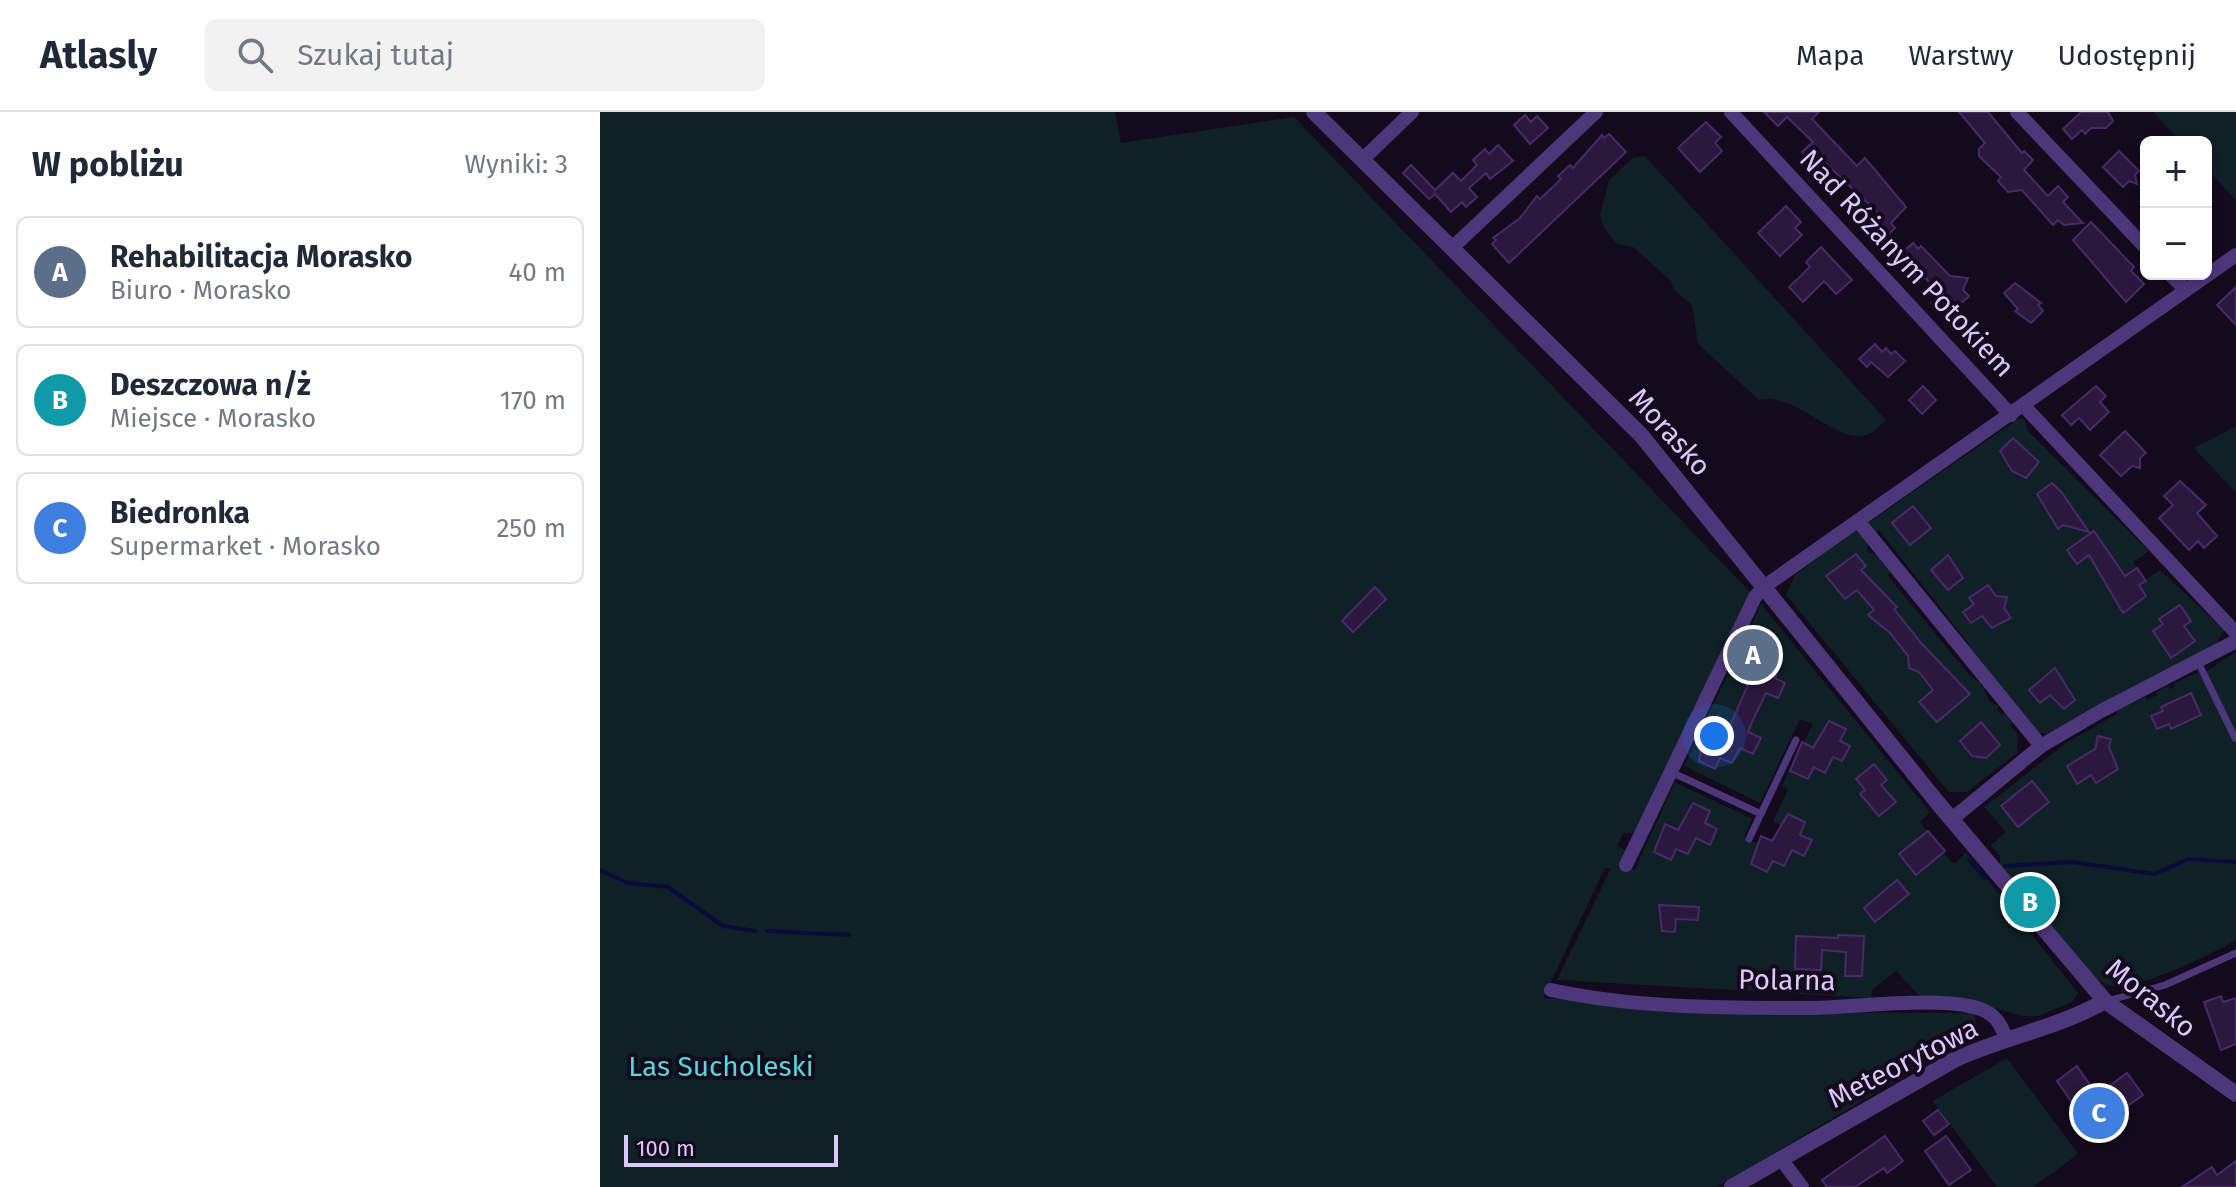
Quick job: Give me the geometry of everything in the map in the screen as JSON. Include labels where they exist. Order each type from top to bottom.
[{"type":"street","name":"Morasko","points":[[1314,112],[1641,435],[1952,819],[2105,1001],[2236,1094]]},
{"type":"street","points":[[1362,160],[1412,112]]},
{"type":"street","points":[[1452,248],[1596,112]]},
{"type":"street","name":"Nad Różanym Potokiem","points":[[1731,112],[2011,415]]},
{"type":"street","points":[[2017,112],[2140,242]]},
{"type":"street","name":"Nad Różanym Potokiem","points":[[1765,586],[2236,255]]},
{"type":"street","points":[[2176,280],[2186,290]]},
{"type":"street","points":[[2024,406],[2236,633]]},
{"type":"street","points":[[1858,521],[2041,746]]},
{"type":"street","points":[[1626,865],[1755,597],[1765,586]]},
{"type":"street","points":[[1952,819],[2041,746],[2236,641]]},
{"type":"street","name":"Polarna","points":[[1551,990],[1590,999],[1645,1003],[1808,1008],[1957,1005],[1984,1010],[1997,1019],[2007,1040]]},
{"type":"street","name":"Meteorytowa","points":[[1732,1187],[1899,1089],[1983,1047],[2088,1011],[2105,1001]]},
{"type":"street","points":[[1781,1159],[1802,1187]]},
{"type":"lane","points":[[2198,662],[2235,738]]},
{"type":"lane","points":[[1749,839],[1796,740]]},
{"type":"lane","points":[[1671,772],[1761,814]]},
{"type":"lane","points":[[2105,1001],[2165,985],[2236,953]]},
{"type":"green space","name":"Las Sucholeski","points":[[600,112],[1115,112],[1121,143],[1294,117],[1751,593],[1634,833],[1623,834],[1617,846],[1627,851],[1618,868],[1635,869],[1675,782],[1752,819],[1744,837],[1757,843],[1761,836],[1773,841],[1780,825],[1773,821],[1788,790],[1782,786],[1813,724],[1800,719],[1760,803],[1684,766],[1761,604],[1930,812],[1920,822],[1951,862],[1956,863],[1966,852],[2078,993],[2072,1002],[2039,1016],[2022,1016],[1980,1004],[1922,998],[1896,971],[1872,990],[1871,998],[1557,980],[1611,868],[1605,868],[1543,998],[1807,1012],[1973,1013],[1981,1037],[1943,1053],[1717,1187],[600,1187]]},
{"type":"green space","points":[[2153,112],[2236,112],[2236,200],[2212,174],[2212,136],[2175,136]]},
{"type":"green space","points":[[1645,156],[1886,420],[1877,429],[1866,435],[1853,435],[1841,432],[1787,403],[1773,399],[1759,400],[1698,344],[1692,305],[1633,247],[1617,244],[1604,228],[1600,215],[1609,180],[1633,158]]},
{"type":"green space","points":[[2018,419],[2024,419],[2028,431],[2149,551],[2133,562],[2145,580],[2160,570],[2224,630],[2214,648],[2049,734],[2038,732],[1966,648],[1969,644],[1879,530],[1875,534],[1868,523]]},
{"type":"green space","points":[[2236,426],[2236,493],[2194,448]]},
{"type":"green space","points":[[1854,530],[1868,542],[1867,552],[1878,555],[1891,571],[1888,576],[1971,677],[1980,682],[1990,702],[1999,706],[1997,710],[2002,715],[2005,713],[2018,735],[2017,753],[1967,792],[1949,792],[1786,595],[1795,575]]},
{"type":"green space","points":[[2236,652],[2236,734],[2205,672]]},
{"type":"green space","points":[[2199,672],[2236,737],[2236,940],[2153,978],[2135,984],[2108,985],[2083,966],[2047,923],[2048,918],[2000,867],[2000,857],[1991,845],[2006,832],[1984,807],[2066,743],[2117,714],[2116,711],[2145,697],[2147,700],[2168,686],[2170,689],[2175,687],[2174,683]]},
{"type":"green space","points":[[2007,1058],[2078,1154],[2033,1187],[1997,1187],[1933,1101]]},
{"type":"building","points":[[1764,112],[1819,112],[1812,119],[1857,166],[1865,158],[1906,207],[1891,223],[1895,228],[1884,239],[1870,221],[1878,213],[1818,156],[1812,162],[1802,152],[1813,142],[1787,117],[1778,126]]},
{"type":"building","points":[[1959,112],[1988,112],[2022,153],[2024,151],[2033,160],[2024,170],[2048,196],[2058,186],[2068,197],[2063,202],[2083,223],[2064,225],[2058,220],[2053,225],[2022,190],[2008,192],[1998,181],[2001,177],[1979,156],[1979,149],[1985,143]]},
{"type":"building","points":[[2081,112],[2108,112],[2113,121],[2106,128],[2091,128],[2085,134],[2082,130],[2072,139],[2063,129]]},
{"type":"building","points":[[1525,115],[1531,122],[1537,116],[1548,128],[1530,144],[1514,125]]},
{"type":"building","points":[[1706,122],[1721,137],[1715,143],[1722,151],[1700,172],[1678,148]]},
{"type":"building","points":[[1609,134],[1626,152],[1509,263],[1492,244],[1496,240],[1493,238],[1520,218],[1537,196],[1540,199],[1557,183],[1561,179],[1558,176],[1570,165],[1573,168],[1602,135],[1604,138]]},
{"type":"building","points":[[1498,145],[1513,161],[1490,179],[1486,173],[1469,188],[1477,197],[1466,207],[1462,202],[1451,212],[1435,194],[1429,199],[1403,173],[1411,165],[1435,190],[1453,173],[1461,181],[1477,165],[1473,160],[1485,149],[1489,154]]},
{"type":"building","points":[[2119,151],[2139,171],[2135,175],[2137,184],[2129,181],[2123,187],[2103,167]]},
{"type":"building","points":[[1786,206],[1801,222],[1795,228],[1802,235],[1780,256],[1758,233]]},
{"type":"building","points":[[2091,222],[2134,267],[2131,271],[2144,284],[2126,302],[2073,240]]},
{"type":"building","points":[[1913,243],[1918,249],[1921,246],[1950,276],[1968,278],[1963,290],[1969,296],[1955,309],[1907,259],[1903,252]]},
{"type":"building","points":[[1821,247],[1852,280],[1836,294],[1824,281],[1803,302],[1789,287],[1810,267],[1806,262]]},
{"type":"building","points":[[2015,283],[2041,303],[2038,305],[2043,311],[2031,323],[2015,311],[2018,309],[2004,293]]},
{"type":"building","points":[[2236,287],[2236,325],[2217,305]]},
{"type":"building","points":[[1875,344],[1882,352],[1886,348],[1891,354],[1895,351],[1905,361],[1888,377],[1871,362],[1867,367],[1859,359]]},
{"type":"building","points":[[1923,386],[1936,400],[1922,414],[1909,400]]},
{"type":"building","points":[[2096,386],[2106,396],[2100,402],[2109,412],[2090,430],[2079,418],[2071,425],[2062,415]]},
{"type":"building","points":[[2125,431],[2146,453],[2140,458],[2140,468],[2132,466],[2121,476],[2100,455]]},
{"type":"building","points":[[2013,438],[2039,462],[2026,478],[2012,471],[2000,451]]},
{"type":"building","points":[[2180,481],[2206,505],[2197,513],[2217,536],[2204,548],[2198,541],[2189,550],[2159,518],[2173,505],[2164,496]]},
{"type":"building","points":[[2052,483],[2089,532],[2063,525],[2058,529],[2037,494]]},
{"type":"building","points":[[1913,506],[1931,528],[1910,545],[1892,523]]},
{"type":"building","points":[[2094,531],[2125,576],[2137,568],[2146,581],[2139,585],[2146,596],[2123,613],[2089,555],[2077,564],[2067,550]]},
{"type":"building","points":[[1856,554],[1866,566],[1861,570],[1897,607],[1894,609],[1922,644],[1970,694],[1937,722],[1919,702],[1933,690],[1919,672],[1909,668],[1908,656],[1890,633],[1868,615],[1874,610],[1857,590],[1845,599],[1826,576]]},
{"type":"building","points":[[1948,555],[1963,578],[1948,590],[1931,570]]},
{"type":"building","points":[[1988,585],[1996,596],[2007,597],[2004,608],[2011,618],[1992,628],[1982,616],[1971,623],[1963,612],[1974,604],[1969,598]]},
{"type":"building","points":[[1375,587],[1386,599],[1353,632],[1342,621]]},
{"type":"building","points":[[2180,605],[2191,621],[2184,626],[2195,641],[2171,658],[2153,631],[2163,624],[2159,619]]},
{"type":"building","points":[[1758,635],[1776,644],[1770,656],[1782,661],[1775,678],[1785,683],[1778,698],[1766,693],[1753,720],[1748,732],[1761,738],[1753,754],[1740,748],[1732,763],[1720,758],[1715,769],[1699,761],[1701,749],[1709,733],[1721,739],[1731,724],[1755,668],[1743,662]]},
{"type":"building","points":[[2055,668],[2075,700],[2064,709],[2050,695],[2040,703],[2029,690]]},
{"type":"building","points":[[2191,693],[2201,715],[2171,729],[2169,724],[2157,729],[2151,716],[2163,711],[2161,707]]},
{"type":"building","points":[[1829,721],[1846,729],[1840,741],[1850,746],[1842,761],[1833,757],[1825,773],[1814,767],[1808,779],[1790,771],[1802,742],[1813,748]]},
{"type":"building","points":[[1981,722],[2000,745],[1986,758],[1972,756],[1960,741]]},
{"type":"building","points":[[2098,736],[2111,739],[2109,747],[2118,769],[2096,783],[2091,775],[2077,784],[2067,766],[2095,749]]},
{"type":"building","points":[[1874,764],[1887,780],[1881,785],[1896,802],[1879,816],[1860,794],[1865,790],[1856,779]]},
{"type":"building","points":[[2032,781],[2049,802],[2018,827],[2001,806]]},
{"type":"building","points":[[1693,803],[1710,811],[1705,823],[1717,829],[1710,845],[1696,838],[1688,854],[1676,849],[1671,860],[1654,852],[1665,824],[1678,830]]},
{"type":"building","points":[[1788,814],[1805,822],[1800,835],[1812,840],[1804,856],[1792,850],[1784,866],[1773,861],[1767,872],[1751,864],[1761,836],[1772,841]]},
{"type":"building","points":[[1928,831],[1945,851],[1916,875],[1899,854]]},
{"type":"building","points":[[1897,880],[1909,894],[1875,922],[1864,908]]},
{"type":"building","points":[[1659,905],[1699,907],[1698,920],[1676,919],[1675,932],[1662,931]]},
{"type":"building","points":[[1838,935],[1864,936],[1862,976],[1845,976],[1846,952],[1822,950],[1821,970],[1795,969],[1796,936],[1838,938]]},
{"type":"building","points":[[2221,996],[2223,1002],[2236,998],[2236,1044],[2221,1050],[2204,1002]]},
{"type":"building","points":[[2077,1066],[2097,1095],[2127,1073],[2143,1095],[2092,1131],[2057,1081]]},
{"type":"building","points":[[1938,1110],[1949,1124],[1934,1135],[1923,1121]]},
{"type":"building","points":[[1885,1136],[1903,1161],[1887,1173],[1884,1168],[1855,1187],[1827,1187],[1822,1180]]},
{"type":"building","points":[[1946,1136],[1971,1170],[1949,1185],[1925,1151]]},
{"type":"building","points":[[2236,1161],[2236,1187],[2182,1187],[2212,1167],[2217,1175]]},
{"type":"waterway","points":[[2005,866],[2072,862],[2155,874],[2188,859],[2236,862]]},
{"type":"waterway","points":[[1969,860],[1985,878]]},
{"type":"waterway","points":[[600,870],[628,883],[668,887],[723,926],[755,931]]},
{"type":"waterway","points":[[767,931],[849,935]]},
{"type":"place","name":"Rehabilitacja Morasko","points":[[1753,655]]},
{"type":"place","name":"Deszczowa n/ż","points":[[2030,902]]},
{"type":"place","name":"Biedronka","points":[[2099,1113]]}]
